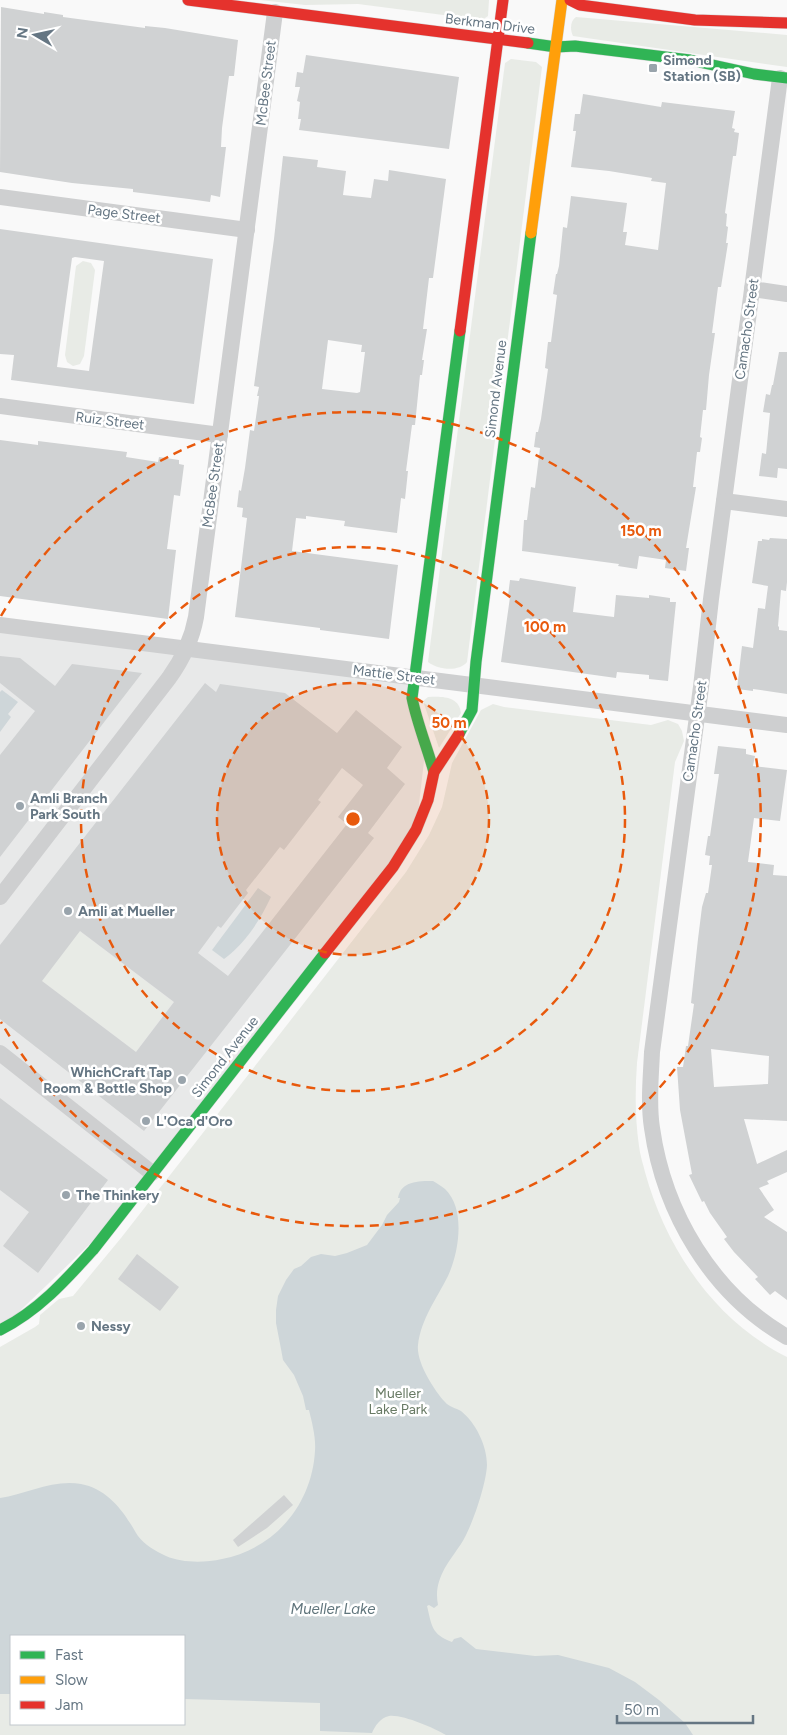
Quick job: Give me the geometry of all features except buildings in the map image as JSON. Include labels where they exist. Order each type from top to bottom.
[{"type":"street","name":"Berkman Drive","points":[[188,0],[497,40],[556,47],[575,46],[681,59],[783,78]]},
{"type":"street","points":[[434,772],[413,708],[412,698],[503,0]]},
{"type":"street","name":"Simond Avenue","points":[[0,1330],[27,1314],[53,1293],[93,1250],[393,866],[416,830],[428,800],[434,772],[470,716],[562,0]]},
{"type":"street","points":[[570,0],[580,5],[695,20],[725,22],[787,20]]},
{"type":"street","name":"McBee Street","points":[[0,897],[169,678],[192,636],[275,12]]},
{"type":"street","name":"Camacho Street","points":[[783,78],[752,289],[724,501],[652,1052],[650,1092],[652,1127],[661,1170],[675,1212],[699,1255],[730,1292],[765,1325],[787,1337]]},
{"type":"street","name":"Page Street","points":[[0,197],[247,230]]},
{"type":"street","points":[[752,289],[787,294]]},
{"type":"street","name":"Ruiz Street","points":[[0,406],[220,436]]},
{"type":"street","points":[[724,501],[787,509]]},
{"type":"street","name":"Mattie Street","points":[[0,626],[787,725]]},
{"type":"street","points":[[0,1053],[152,1173]]},
{"type":"shaded area","points":[[0,625],[415,678],[426,744],[416,830],[119,1216],[0,1330]]},
{"type":"green space","points":[[260,0],[489,0],[488,16],[482,20],[358,4],[305,5]]},
{"type":"green space","points":[[576,17],[787,35],[787,67],[573,36],[571,26]]},
{"type":"green space","points":[[511,59],[536,62],[542,67],[467,662],[454,669],[448,669],[437,667],[428,662],[505,63]]},
{"type":"green space","points":[[83,261],[91,263],[95,270],[84,356],[80,364],[73,366],[67,362],[65,355],[76,266]]},
{"type":"green space","points":[[428,697],[449,698],[460,707],[461,713],[439,748],[423,701]]},
{"type":"green space","name":"Mueller Lake Park","points":[[493,704],[504,707],[651,725],[668,720],[678,724],[682,731],[684,741],[675,762],[637,1063],[636,1104],[639,1149],[654,1201],[680,1255],[697,1280],[737,1324],[761,1342],[787,1357],[787,1735],[0,1735],[0,1347],[39,1324],[40,1315],[59,1299],[73,1296],[121,1238],[406,872],[429,835],[442,807],[452,763],[481,710]]},
{"type":"green space","points":[[60,916],[173,1002],[121,1072],[127,1045],[42,981]]},
{"type":"water","points":[[2,690],[18,702],[8,714],[11,717],[0,732],[0,692]]},
{"type":"water","points":[[258,888],[271,897],[251,931],[239,946],[224,959],[212,950]]},
{"type":"water","name":"Mueller Lake","points":[[433,1181],[445,1189],[452,1197],[458,1219],[457,1243],[452,1266],[422,1326],[418,1352],[431,1383],[441,1397],[448,1405],[461,1411],[476,1428],[483,1443],[487,1465],[481,1494],[470,1527],[440,1580],[437,1596],[438,1605],[434,1608],[429,1605],[427,1606],[436,1632],[452,1642],[454,1639],[461,1637],[476,1649],[535,1656],[558,1655],[609,1668],[635,1682],[659,1700],[685,1723],[693,1735],[446,1735],[418,1722],[395,1716],[389,1716],[380,1720],[372,1733],[320,1731],[320,1703],[185,1699],[185,1635],[10,1635],[10,1694],[0,1694],[0,1498],[50,1485],[71,1483],[89,1486],[110,1498],[126,1516],[138,1536],[147,1545],[166,1556],[186,1561],[201,1562],[241,1554],[274,1534],[298,1506],[307,1489],[315,1451],[314,1430],[309,1410],[306,1410],[303,1396],[294,1375],[283,1360],[276,1323],[278,1296],[294,1269],[301,1266],[311,1257],[321,1254],[335,1256],[367,1245],[387,1215],[399,1202],[400,1198],[398,1198],[403,1188],[416,1182]]},
{"type":"traffic: fast","points":[[528,43],[556,47],[575,46],[690,60],[754,74],[787,78]]},
{"type":"traffic: fast","points":[[459,734],[472,710],[476,662],[531,233]]},
{"type":"traffic: fast","points":[[434,772],[412,698],[460,331]]},
{"type":"traffic: fast","points":[[0,1330],[39,1305],[93,1250],[325,953]]},
{"type":"traffic: slow","points":[[531,233],[562,0]]},
{"type":"traffic: jam","points":[[188,0],[528,43]]},
{"type":"traffic: jam","points":[[460,331],[503,0]]},
{"type":"traffic: jam","points":[[570,0],[580,5],[695,20],[787,23]]},
{"type":"traffic: jam","points":[[325,953],[393,867],[416,830],[428,800],[434,772],[459,734]]},
{"type":"place","name":"Simond Station (SB)","points":[[653,68]]},
{"type":"place","name":"Amli Branch Park South","points":[[20,806]]},
{"type":"place","name":"Amli at Mueller","points":[[68,911]]},
{"type":"place","name":"WhichCraft Tap Room & Bottle Shop","points":[[182,1080]]},
{"type":"place","name":"L'Oca d'Oro","points":[[146,1121]]},
{"type":"place","name":"The Thinkery","points":[[66,1195]]},
{"type":"place","name":"Nessy","points":[[81,1326]]}]
